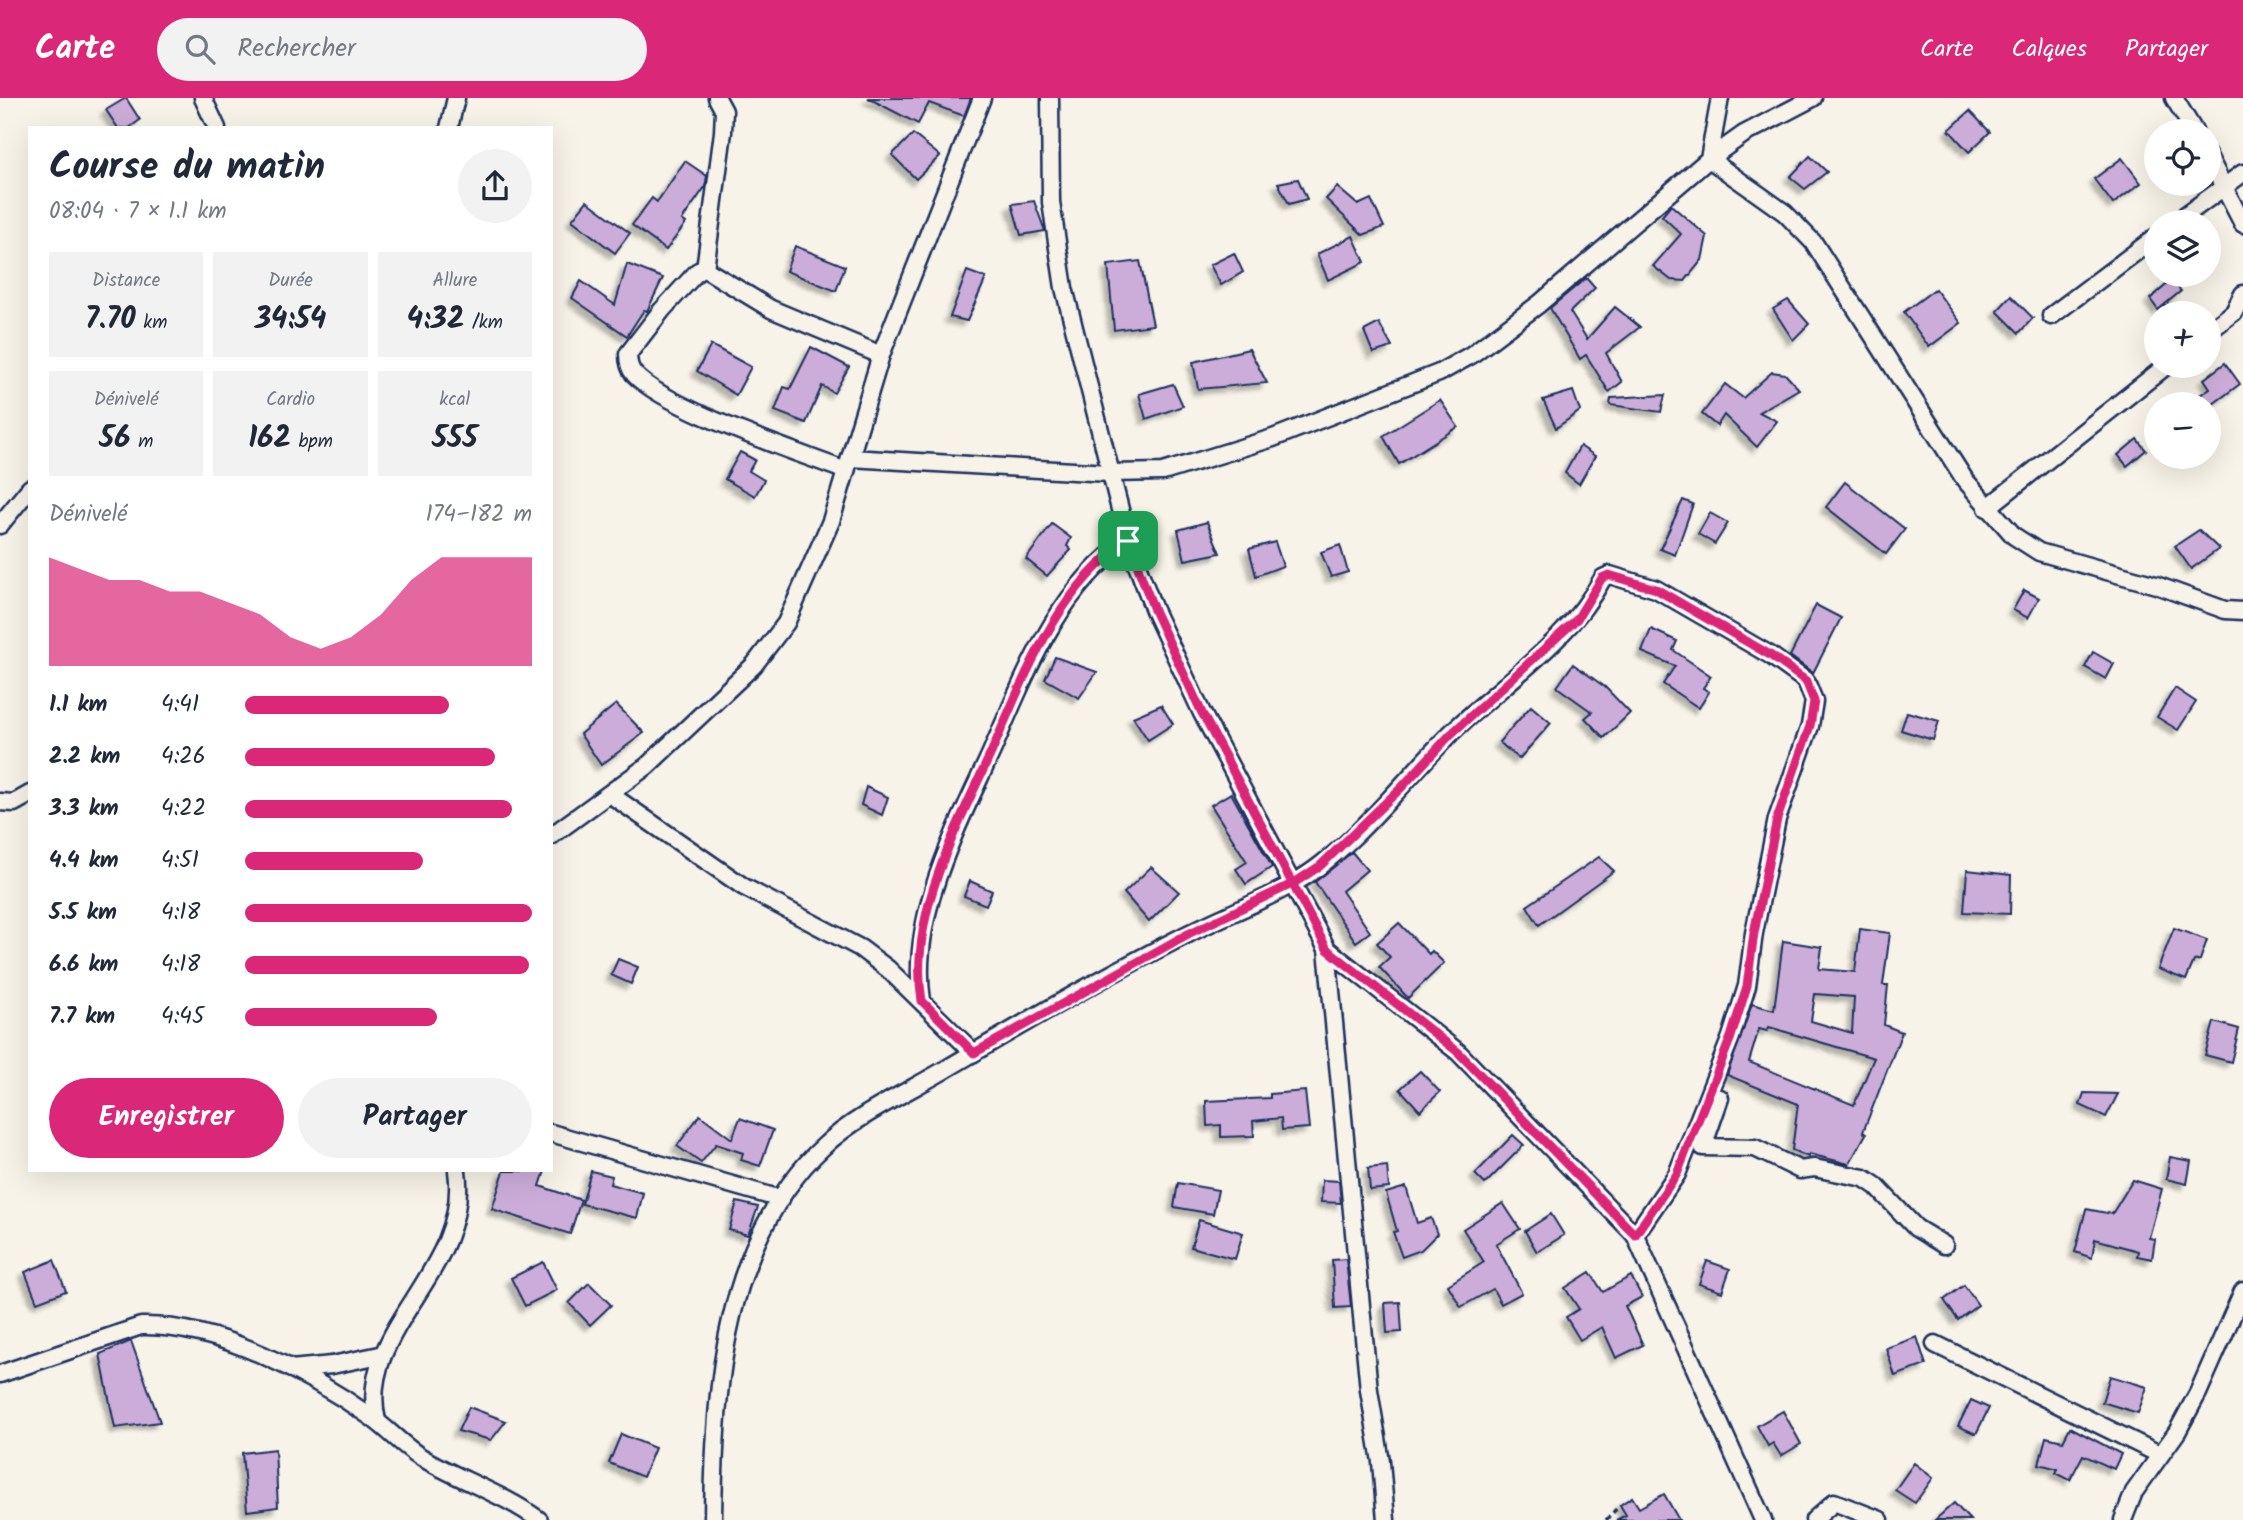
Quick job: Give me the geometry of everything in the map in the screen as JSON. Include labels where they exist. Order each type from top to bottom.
[{"type":"street","points":[[203,98],[217,126]]},
{"type":"street","points":[[449,126],[456,98]]},
{"type":"street","points":[[717,98],[724,111],[723,132],[705,269],[689,280],[632,346],[628,362],[633,373],[688,407],[848,465],[1109,473],[1163,472],[1223,456],[1439,373],[1501,335],[1709,159],[1744,134],[1813,98]]},
{"type":"street","points":[[553,835],[611,795],[647,766],[773,643],[799,596],[831,521],[881,355],[982,98]]},
{"type":"street","points":[[1049,98],[1051,202],[1064,288],[1128,541],[1154,610],[1202,713],[1327,949],[1369,1390],[1381,1462],[1386,1520]]},
{"type":"street","points":[[1709,159],[1720,98]]},
{"type":"street","points":[[2174,98],[2187,119]]},
{"type":"street","points":[[1709,159],[1785,213],[1814,243],[1965,480],[2014,536],[2039,552],[2156,585],[2215,608],[2243,611]]},
{"type":"street","points":[[2192,210],[2243,173]]},
{"type":"street","points":[[2221,177],[2243,225]]},
{"type":"street","points":[[2051,316],[2144,246]]},
{"type":"street","points":[[705,269],[771,309],[881,355]]},
{"type":"street","points":[[2221,322],[2234,312],[2243,294]]},
{"type":"street","points":[[1987,508],[2150,378]]},
{"type":"street","points":[[0,526],[28,491]]},
{"type":"street","points":[[922,1001],[925,933],[953,836],[1046,636],[1075,594],[1109,554],[1128,541]]},
{"type":"street","points":[[713,1520],[714,1435],[724,1364],[738,1297],[754,1249],[781,1199],[825,1144],[974,1053],[1188,934],[1294,883],[1320,866],[1402,787],[1450,735],[1577,619],[1602,578],[1609,575],[1656,589],[1770,655],[1806,681],[1814,701],[1810,726],[1777,819],[1754,933],[1747,986],[1708,1097],[1677,1174],[1635,1235]]},
{"type":"street","points":[[0,802],[14,803],[28,795]]},
{"type":"street","points":[[611,795],[744,887],[860,948],[922,1001],[974,1053]]},
{"type":"street","points":[[1327,949],[1458,1052],[1635,1235],[1763,1520]]},
{"type":"street","points":[[1708,1097],[1720,1098],[1703,1147],[1755,1148],[1779,1157],[1800,1170],[1814,1168],[1864,1178],[1876,1186],[1916,1228],[1944,1245]]},
{"type":"street","points":[[553,1134],[781,1199]]},
{"type":"street","points":[[377,1421],[374,1391],[380,1355],[452,1234],[458,1208],[457,1172]]},
{"type":"street","points":[[2123,1520],[2134,1492],[2177,1432],[2198,1393],[2243,1291]]},
{"type":"street","points":[[0,1374],[142,1326],[166,1325],[196,1331],[291,1369],[377,1421],[417,1455],[539,1520]]},
{"type":"street","points":[[1935,1344],[2159,1454]]},
{"type":"street","points":[[291,1369],[332,1365],[380,1355]]},
{"type":"street","points":[[1814,1520],[1834,1502],[1880,1520]]},
{"type":"path","points":[[1606,1520],[1620,1505]]},
{"type":"building","points":[[126,98],[140,120],[132,126],[117,126],[106,110]]},
{"type":"building","points":[[868,98],[971,98],[964,116],[929,103],[918,124]]},
{"type":"building","points":[[1970,111],[1990,132],[1969,152],[1949,130]]},
{"type":"building","points":[[913,134],[940,156],[916,179],[892,155]]},
{"type":"building","points":[[1810,156],[1827,172],[1805,189],[1790,177]]},
{"type":"building","points":[[2122,158],[2141,183],[2113,204],[2094,179]]},
{"type":"building","points":[[685,161],[707,176],[705,187],[682,220],[686,223],[666,250],[632,225],[652,198],[657,202]]},
{"type":"building","points":[[1298,179],[1307,199],[1289,204],[1278,183]]},
{"type":"building","points":[[1337,187],[1358,205],[1371,199],[1384,227],[1363,235],[1326,199]]},
{"type":"building","points":[[587,201],[630,233],[615,253],[572,220]]},
{"type":"building","points":[[1034,201],[1045,231],[1021,235],[1012,204]]},
{"type":"building","points":[[1671,205],[1707,236],[1702,260],[1685,281],[1671,280],[1653,266],[1681,234],[1662,216]]},
{"type":"building","points":[[1353,236],[1365,262],[1328,280],[1317,254]]},
{"type":"building","points":[[795,246],[845,266],[836,291],[786,271]]},
{"type":"building","points":[[1234,253],[1243,272],[1221,285],[1210,265]]},
{"type":"building","points":[[1140,261],[1153,325],[1114,330],[1108,265]]},
{"type":"building","points":[[627,264],[663,278],[647,311],[644,310],[627,336],[572,298],[581,281],[615,305]]},
{"type":"building","points":[[967,271],[986,278],[967,321],[950,317]]},
{"type":"building","points":[[1586,278],[1595,288],[1570,312],[1587,339],[1615,307],[1640,327],[1606,353],[1622,382],[1609,392],[1586,355],[1580,359],[1550,308]]},
{"type":"building","points":[[2164,287],[2178,287],[2181,291],[2169,301],[2150,299]]},
{"type":"building","points":[[1935,289],[1961,323],[1929,347],[1904,312]]},
{"type":"building","points":[[2011,296],[2033,318],[2019,333],[1997,311]]},
{"type":"building","points":[[1788,300],[1809,324],[1793,340],[1773,309]]},
{"type":"building","points":[[1379,323],[1392,347],[1373,353],[1364,331]]},
{"type":"building","points":[[711,345],[751,367],[736,395],[697,371]]},
{"type":"building","points":[[811,347],[849,367],[834,393],[822,386],[806,423],[775,411],[784,387],[790,389]]},
{"type":"building","points":[[1249,349],[1267,383],[1198,389],[1193,362]]},
{"type":"building","points":[[2225,363],[2240,384],[2221,398],[2221,392],[2204,392],[2210,388],[2204,379],[2221,378],[2221,366]]},
{"type":"building","points":[[1772,372],[1785,374],[1799,389],[1759,412],[1777,421],[1757,447],[1724,415],[1717,426],[1702,414],[1725,384],[1743,398]]},
{"type":"building","points":[[1173,384],[1183,406],[1146,419],[1139,394]]},
{"type":"building","points":[[1573,391],[1580,411],[1556,428],[1543,400]]},
{"type":"building","points":[[1665,395],[1661,412],[1610,405],[1611,398]]},
{"type":"building","points":[[1440,400],[1458,427],[1399,464],[1383,436]]},
{"type":"building","points":[[2137,439],[2144,448],[2144,452],[2127,466],[2118,455]]},
{"type":"building","points":[[1580,446],[1595,456],[1579,484],[1565,473]]},
{"type":"building","points":[[740,452],[755,460],[749,471],[764,480],[755,496],[725,479]]},
{"type":"building","points":[[1845,482],[1905,529],[1886,554],[1826,507]]},
{"type":"building","points":[[1683,500],[1693,504],[1675,555],[1660,549]]},
{"type":"building","points":[[1710,513],[1728,523],[1715,544],[1698,534]]},
{"type":"building","points":[[1207,522],[1220,553],[1185,560],[1178,530]]},
{"type":"building","points":[[1052,524],[1071,538],[1067,546],[1071,550],[1047,576],[1026,559]]},
{"type":"building","points":[[2199,530],[2219,549],[2191,569],[2175,546]]},
{"type":"building","points":[[1275,542],[1283,566],[1256,576],[1249,549]]},
{"type":"building","points":[[1340,545],[1348,572],[1331,577],[1321,552]]},
{"type":"building","points":[[2024,590],[2039,598],[2028,618],[2013,610]]},
{"type":"building","points":[[1816,605],[1841,618],[1813,673],[1790,656]]},
{"type":"building","points":[[1651,629],[1677,641],[1673,650],[1711,676],[1703,688],[1709,692],[1699,708],[1663,684],[1675,666],[1642,652]]},
{"type":"building","points":[[2093,652],[2114,664],[2106,679],[2085,667]]},
{"type":"building","points":[[1055,657],[1097,672],[1079,698],[1045,679]]},
{"type":"building","points":[[1573,664],[1605,687],[1630,713],[1604,738],[1585,718],[1592,712],[1557,687]]},
{"type":"building","points":[[2175,688],[2196,702],[2178,730],[2157,717]]},
{"type":"building","points":[[616,704],[644,733],[601,765],[580,734]]},
{"type":"building","points":[[1161,705],[1173,724],[1148,740],[1133,717]]},
{"type":"building","points":[[1531,706],[1551,723],[1519,759],[1499,742]]},
{"type":"building","points":[[1907,712],[1939,721],[1933,740],[1901,730]]},
{"type":"building","points":[[866,787],[888,797],[882,815],[861,805]]},
{"type":"building","points":[[1231,793],[1272,867],[1246,884],[1236,869],[1247,862],[1211,805]]},
{"type":"building","points":[[1352,852],[1367,870],[1342,891],[1370,932],[1356,942],[1315,882]]},
{"type":"building","points":[[1599,857],[1614,871],[1539,925],[1527,906]]},
{"type":"building","points":[[1151,867],[1179,892],[1149,922],[1124,893]]},
{"type":"building","points":[[1967,870],[2011,875],[2010,914],[1964,912]]},
{"type":"building","points":[[970,881],[992,891],[986,905],[964,896]]},
{"type":"building","points":[[1399,923],[1429,954],[1432,951],[1444,963],[1408,998],[1379,967],[1390,957],[1377,943]]},
{"type":"building","points":[[2174,928],[2207,940],[2200,960],[2194,961],[2186,980],[2158,969]]},
{"type":"building","points":[[1860,929],[1890,933],[1883,985],[1888,985],[1884,1025],[1902,1032],[1863,1132],[1866,1134],[1849,1164],[1809,1154],[1808,1157],[1792,1150],[1798,1104],[1727,1075],[1752,1004],[1774,1010],[1783,941],[1822,947],[1819,969],[1855,972]],"holes":[[[1815,994],[1854,997],[1852,1033],[1811,1021]],[[1769,1027],[1874,1058],[1854,1105],[1749,1062],[1759,1029],[1767,1031]]]},
{"type":"building","points":[[618,959],[638,967],[631,984],[611,975]]},
{"type":"building","points":[[2214,1022],[2239,1029],[2231,1062],[2205,1055]]},
{"type":"building","points":[[1420,1071],[1440,1092],[1420,1111],[1400,1089]]},
{"type":"building","points":[[1305,1091],[1309,1128],[1282,1130],[1281,1118],[1253,1121],[1254,1136],[1221,1137],[1221,1125],[1207,1126],[1206,1101],[1270,1098],[1270,1094]]},
{"type":"building","points":[[2084,1093],[2118,1094],[2106,1117],[2080,1105]]},
{"type":"building","points":[[700,1115],[732,1139],[740,1118],[773,1130],[760,1166],[741,1160],[743,1153],[716,1144],[701,1163],[677,1146]]},
{"type":"building","points":[[1513,1135],[1524,1145],[1485,1184],[1475,1174]]},
{"type":"building","points":[[2170,1157],[2191,1161],[2187,1184],[2166,1179]]},
{"type":"building","points":[[1387,1166],[1389,1188],[1370,1190],[1368,1168]]},
{"type":"building","points":[[591,1171],[612,1176],[610,1184],[643,1193],[637,1218],[582,1204]]},
{"type":"building","points":[[504,1172],[545,1172],[540,1186],[581,1200],[570,1234],[492,1209]]},
{"type":"building","points":[[1322,1180],[1339,1181],[1341,1203],[1321,1202]]},
{"type":"building","points":[[2133,1180],[2162,1189],[2149,1238],[2155,1239],[2152,1259],[2137,1256],[2138,1251],[2095,1239],[2092,1258],[2075,1252],[2086,1209],[2112,1214]]},
{"type":"building","points":[[1178,1183],[1218,1190],[1213,1214],[1174,1207]]},
{"type":"building","points":[[1406,1187],[1417,1223],[1431,1218],[1437,1234],[1421,1250],[1402,1257],[1393,1232],[1397,1231],[1386,1193]]},
{"type":"building","points":[[737,1202],[758,1207],[748,1235],[729,1230]]},
{"type":"building","points":[[1503,1203],[1520,1229],[1496,1244],[1522,1293],[1501,1304],[1493,1289],[1461,1307],[1448,1285],[1484,1262],[1463,1229]]},
{"type":"building","points":[[1551,1214],[1564,1235],[1537,1252],[1525,1231]]},
{"type":"building","points":[[1199,1220],[1243,1233],[1235,1259],[1191,1247]]},
{"type":"building","points":[[1346,1259],[1351,1307],[1335,1308],[1332,1260]]},
{"type":"building","points":[[54,1260],[66,1291],[37,1302],[25,1272]]},
{"type":"building","points":[[1707,1261],[1730,1269],[1722,1292],[1699,1284]]},
{"type":"building","points":[[543,1262],[557,1290],[525,1306],[511,1278]]},
{"type":"building","points":[[1590,1272],[1603,1292],[1631,1276],[1642,1297],[1625,1306],[1643,1345],[1616,1358],[1602,1327],[1580,1340],[1566,1317],[1579,1309],[1565,1288]]},
{"type":"building","points":[[589,1283],[611,1305],[590,1325],[569,1303]]},
{"type":"building","points":[[1964,1285],[1978,1305],[1958,1320],[1944,1300]]},
{"type":"building","points":[[1400,1302],[1402,1332],[1387,1333],[1385,1303]]},
{"type":"building","points":[[1917,1337],[1926,1365],[1895,1376],[1886,1348]]},
{"type":"building","points":[[131,1341],[160,1422],[115,1428],[100,1354]]},
{"type":"building","points":[[2110,1376],[2147,1387],[2138,1413],[2102,1402]]},
{"type":"building","points":[[1971,1400],[1989,1408],[1976,1434],[1958,1426]]},
{"type":"building","points":[[469,1407],[506,1421],[491,1440],[458,1431]]},
{"type":"building","points":[[1783,1411],[1801,1444],[1781,1456],[1773,1443],[1768,1446],[1757,1426]]},
{"type":"building","points":[[2070,1427],[2121,1454],[2114,1469],[2083,1455],[2070,1480],[2056,1473],[2058,1469],[2039,1464],[2046,1437],[2063,1441]]},
{"type":"building","points":[[621,1434],[655,1448],[643,1477],[609,1463]]},
{"type":"building","points":[[275,1449],[278,1507],[247,1511],[242,1453]]},
{"type":"building","points":[[1914,1463],[1933,1478],[1915,1503],[1895,1490]]},
{"type":"building","points":[[1664,1494],[1679,1520],[1616,1520],[1626,1515],[1620,1505],[1632,1497],[1639,1508]]},
{"type":"building","points":[[1954,1503],[1970,1520],[1935,1520]]},
{"type":"route","points":[[1128,541],[1109,554],[1075,594],[1046,636],[953,836],[931,904],[922,961],[922,1001],[946,1028],[974,1053],[1038,1015],[1188,934],[1294,883],[1320,866],[1402,787],[1450,735],[1577,619],[1602,578],[1609,575],[1623,577],[1656,589],[1770,655],[1806,681],[1814,701],[1810,726],[1796,759],[1777,819],[1754,933],[1747,986],[1731,1037],[1677,1174],[1635,1235],[1458,1052],[1327,949],[1294,883],[1202,713],[1154,610],[1128,541]]}]
